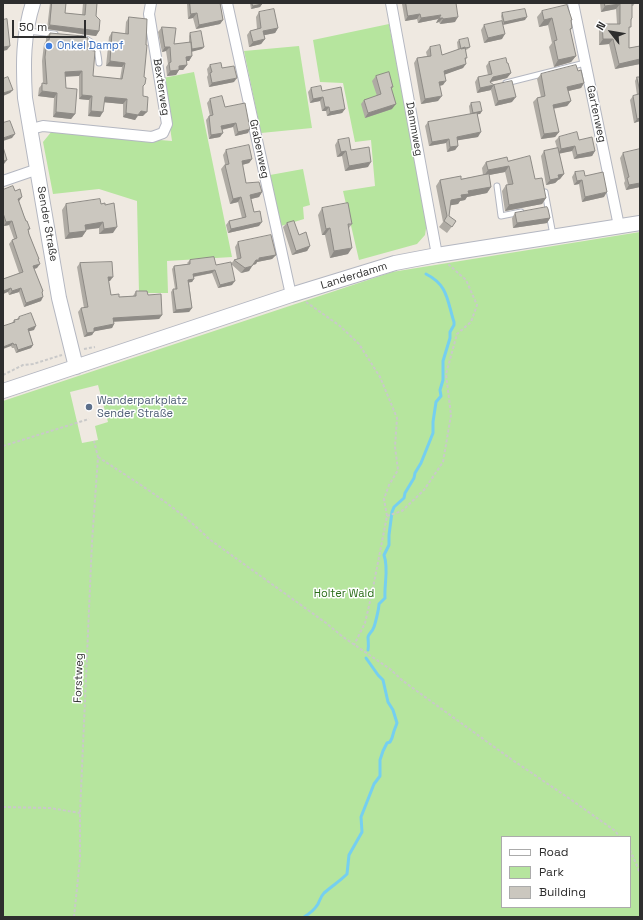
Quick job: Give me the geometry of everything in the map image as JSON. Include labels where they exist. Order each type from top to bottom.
[{"type":"main road","name":"Sender Straße","points":[[33,3],[25,38],[23,71],[25,98],[59,298],[76,367]]},
{"type":"main road","name":"Landerdamm","points":[[76,367],[290,295],[395,263],[640,223]]},
{"type":"main road","points":[[3,392],[76,367]]},
{"type":"street","name":"Bexterweg","points":[[31,128],[43,126],[152,137],[163,133],[167,124],[150,14],[151,3]]},
{"type":"street","name":"Grabenweg","points":[[228,3],[290,295]]},
{"type":"street","name":"Dammweg","points":[[391,3],[437,255]]},
{"type":"street","name":"Gartenweg","points":[[573,3],[619,226]]},
{"type":"street","points":[[3,181],[38,169]]},
{"type":"lane","points":[[26,31],[58,35]]},
{"type":"lane","points":[[81,38],[96,45],[99,63]]},
{"type":"lane","points":[[498,84],[585,63]]},
{"type":"lane","points":[[497,186],[501,216],[524,212]]},
{"type":"lane","points":[[544,188],[553,236]]},
{"type":"lane","points":[[540,208],[548,207]]},
{"type":"path","points":[[388,516],[402,512],[424,490],[443,462],[451,415],[446,374],[457,334],[471,322],[477,305],[466,280],[437,255]]},
{"type":"path","points":[[290,295],[310,304],[340,326],[359,344],[380,377],[397,418],[395,447],[398,470],[389,485],[384,499],[388,516],[365,623],[354,645]]},
{"type":"path","points":[[3,375],[23,365],[33,364],[65,354]]},
{"type":"path","points":[[3,446],[89,420]]},
{"type":"path","name":"Forstweg","points":[[74,917],[80,859],[80,814],[92,542],[98,457],[94,441]]},
{"type":"path","points":[[98,457],[167,503],[196,526],[209,539],[326,623],[354,645],[390,669],[403,681],[511,759],[614,830],[619,836]]},
{"type":"path","points":[[3,807],[50,808],[80,814]]},
{"type":"path","points":[[631,852],[640,873]]},
{"type":"green space","points":[[389,24],[427,222],[425,235],[417,244],[359,260],[343,191],[375,186],[371,140],[355,142],[343,83],[320,82],[313,40]]},
{"type":"green space","points":[[299,46],[312,128],[261,133],[244,51]]},
{"type":"green space","points":[[194,72],[232,257],[167,261],[168,293],[139,293],[137,201],[99,189],[53,194],[43,142],[52,131],[172,141],[163,78]]},
{"type":"green space","points":[[303,169],[310,205],[303,207],[304,219],[281,226],[270,175]]},
{"type":"green space","name":"Holter Wald","points":[[640,232],[640,917],[3,917],[3,401],[392,272]],"holes":[[[98,385],[108,422],[95,426],[98,440],[82,443],[70,392]]]},
{"type":"building","points":[[52,3],[66,3],[65,13],[85,15],[86,3],[97,3],[96,16],[100,20],[99,31],[50,25]]},
{"type":"building","points":[[190,3],[220,3],[223,20],[199,25],[197,13],[191,14]]},
{"type":"building","points":[[252,3],[261,3],[262,4],[253,6]]},
{"type":"building","points":[[406,3],[456,3],[458,17],[443,19],[439,18],[441,15],[421,18],[420,14],[408,16]]},
{"type":"building","points":[[605,3],[632,3],[631,27],[629,27],[629,48],[640,46],[640,59],[619,64],[613,39],[603,39],[602,24],[620,24],[620,4],[605,6]]},
{"type":"building","points":[[567,5],[572,20],[572,28],[570,29],[576,56],[558,60],[554,41],[557,40],[552,18],[544,20],[542,11]]},
{"type":"building","points":[[274,9],[278,28],[263,31],[265,39],[253,42],[250,31],[261,28],[259,12]]},
{"type":"building","points":[[525,9],[527,17],[504,22],[502,13]]},
{"type":"building","points":[[129,17],[147,19],[147,45],[144,77],[146,78],[143,86],[143,96],[148,97],[147,112],[141,111],[138,115],[126,113],[127,99],[105,97],[103,112],[91,111],[92,96],[82,95],[82,71],[65,72],[66,88],[77,89],[75,114],[56,112],[57,93],[42,91],[42,83],[47,84],[45,57],[47,40],[49,40],[50,33],[83,36],[88,38],[88,50],[95,51],[93,76],[122,79],[125,63],[110,61],[112,32],[128,34]]},
{"type":"building","points":[[7,19],[10,46],[3,47],[3,20]]},
{"type":"building","points":[[502,21],[505,34],[488,38],[484,25]]},
{"type":"building","points":[[162,27],[176,28],[174,44],[191,42],[192,56],[186,57],[187,65],[179,66],[179,70],[170,71],[170,47],[165,47]]},
{"type":"building","points":[[201,31],[204,47],[192,49],[190,33]]},
{"type":"building","points":[[468,38],[470,47],[461,49],[459,40]]},
{"type":"building","points":[[440,45],[442,55],[465,47],[467,58],[465,58],[466,64],[444,71],[446,81],[439,82],[442,96],[425,99],[417,58],[431,56],[430,47]]},
{"type":"building","points":[[506,58],[511,73],[493,77],[490,82],[494,85],[480,88],[478,77],[492,74],[489,62]]},
{"type":"building","points":[[221,63],[222,68],[234,66],[237,78],[212,83],[210,73],[212,72],[210,65]]},
{"type":"building","points":[[576,65],[578,71],[581,70],[584,83],[567,87],[571,101],[553,105],[559,132],[544,134],[537,98],[545,96],[541,74]]},
{"type":"building","points":[[389,72],[393,87],[391,87],[396,104],[368,113],[364,100],[381,94],[376,76]]},
{"type":"building","points":[[8,77],[13,90],[3,93],[3,79]]},
{"type":"building","points":[[637,77],[640,77],[640,91]]},
{"type":"building","points":[[512,81],[516,97],[498,101],[494,85]]},
{"type":"building","points":[[321,86],[322,91],[341,87],[345,109],[330,112],[329,107],[325,107],[323,97],[313,99],[311,88]]},
{"type":"building","points":[[640,94],[640,118],[637,119],[633,96]]},
{"type":"building","points":[[222,96],[225,107],[245,103],[250,129],[238,132],[236,123],[221,126],[223,133],[211,135],[209,116],[213,115],[210,99]]},
{"type":"building","points":[[480,102],[482,111],[473,113],[471,103]]},
{"type":"building","points":[[477,113],[481,132],[457,137],[458,146],[450,147],[449,139],[432,142],[428,122]]},
{"type":"building","points":[[10,121],[15,134],[3,138],[3,123]]},
{"type":"building","points":[[577,132],[579,140],[592,137],[595,151],[577,155],[575,146],[561,149],[559,137]]},
{"type":"building","points":[[349,138],[351,150],[369,147],[371,162],[349,166],[346,151],[341,152],[338,140]]},
{"type":"building","points":[[249,145],[252,159],[242,161],[246,183],[259,182],[262,192],[250,195],[254,212],[260,211],[262,222],[231,229],[229,221],[246,217],[241,197],[233,199],[225,165],[229,164],[226,150]]},
{"type":"building","points":[[3,147],[7,160],[3,161]]},
{"type":"building","points":[[558,148],[564,174],[558,175],[559,178],[550,180],[544,151]]},
{"type":"building","points":[[640,149],[640,183],[629,185],[627,178],[629,177],[623,153]]},
{"type":"building","points":[[530,156],[535,179],[542,178],[546,198],[509,205],[506,185],[513,184],[509,166],[488,170],[486,162],[507,157],[508,161]]},
{"type":"building","points":[[584,171],[585,176],[603,172],[607,192],[585,197],[582,180],[577,181],[575,172]]},
{"type":"building","points":[[489,174],[491,187],[468,191],[469,194],[461,195],[462,198],[451,200],[449,216],[456,221],[452,227],[444,221],[447,216],[440,180],[461,176],[461,179]]},
{"type":"building","points":[[13,186],[15,191],[20,189],[22,197],[18,199],[30,229],[28,229],[29,234],[39,259],[40,264],[33,266],[43,291],[43,297],[26,303],[21,288],[12,291],[11,288],[3,291],[3,279],[23,272],[12,240],[17,238],[12,221],[6,222],[3,213],[3,190]]},
{"type":"building","points":[[100,199],[101,204],[105,203],[105,205],[114,203],[117,227],[104,229],[103,222],[85,225],[86,231],[69,233],[66,204]]},
{"type":"building","points":[[348,203],[352,224],[348,224],[352,248],[334,251],[330,228],[326,229],[322,208]]},
{"type":"building","points":[[547,207],[550,218],[517,223],[515,213]]},
{"type":"building","points":[[294,221],[299,235],[306,232],[310,246],[296,251],[287,223]]},
{"type":"building","points":[[271,235],[276,255],[259,258],[259,260],[256,260],[252,266],[245,268],[234,260],[241,258],[238,242]]},
{"type":"building","points":[[214,257],[216,265],[231,262],[235,281],[220,285],[215,270],[193,274],[194,279],[188,280],[192,308],[176,310],[173,289],[177,289],[174,266],[190,264],[190,260]]},
{"type":"building","points":[[112,262],[113,277],[108,277],[111,295],[119,294],[119,297],[136,296],[136,291],[147,291],[148,295],[161,294],[162,315],[113,318],[114,324],[94,328],[94,332],[87,333],[81,308],[88,307],[80,263]]},
{"type":"building","points":[[31,313],[36,326],[28,329],[33,345],[18,350],[16,344],[14,345],[13,343],[3,347],[3,326],[15,322],[14,320],[19,319],[19,317]]},
{"type":"waterway","points":[[368,650],[368,637],[373,630],[379,604],[385,598],[386,566],[384,555],[389,545],[392,512],[394,507],[404,498],[405,493],[421,463],[433,433],[436,402],[441,396],[440,390],[443,380],[443,361],[450,338],[450,332],[454,325],[448,300],[443,288],[433,278],[426,274]]},
{"type":"waterway","points":[[304,917],[315,908],[324,893],[347,874],[349,855],[362,832],[361,817],[374,784],[380,776],[380,760],[387,743],[390,742],[392,738],[397,723],[393,710],[388,702],[383,680],[366,658]]},
{"type":"place","name":"Onkel Dampf","points":[[49,46]]},
{"type":"place","name":"Wanderparkplatz Sender Straße","points":[[89,407]]}]
